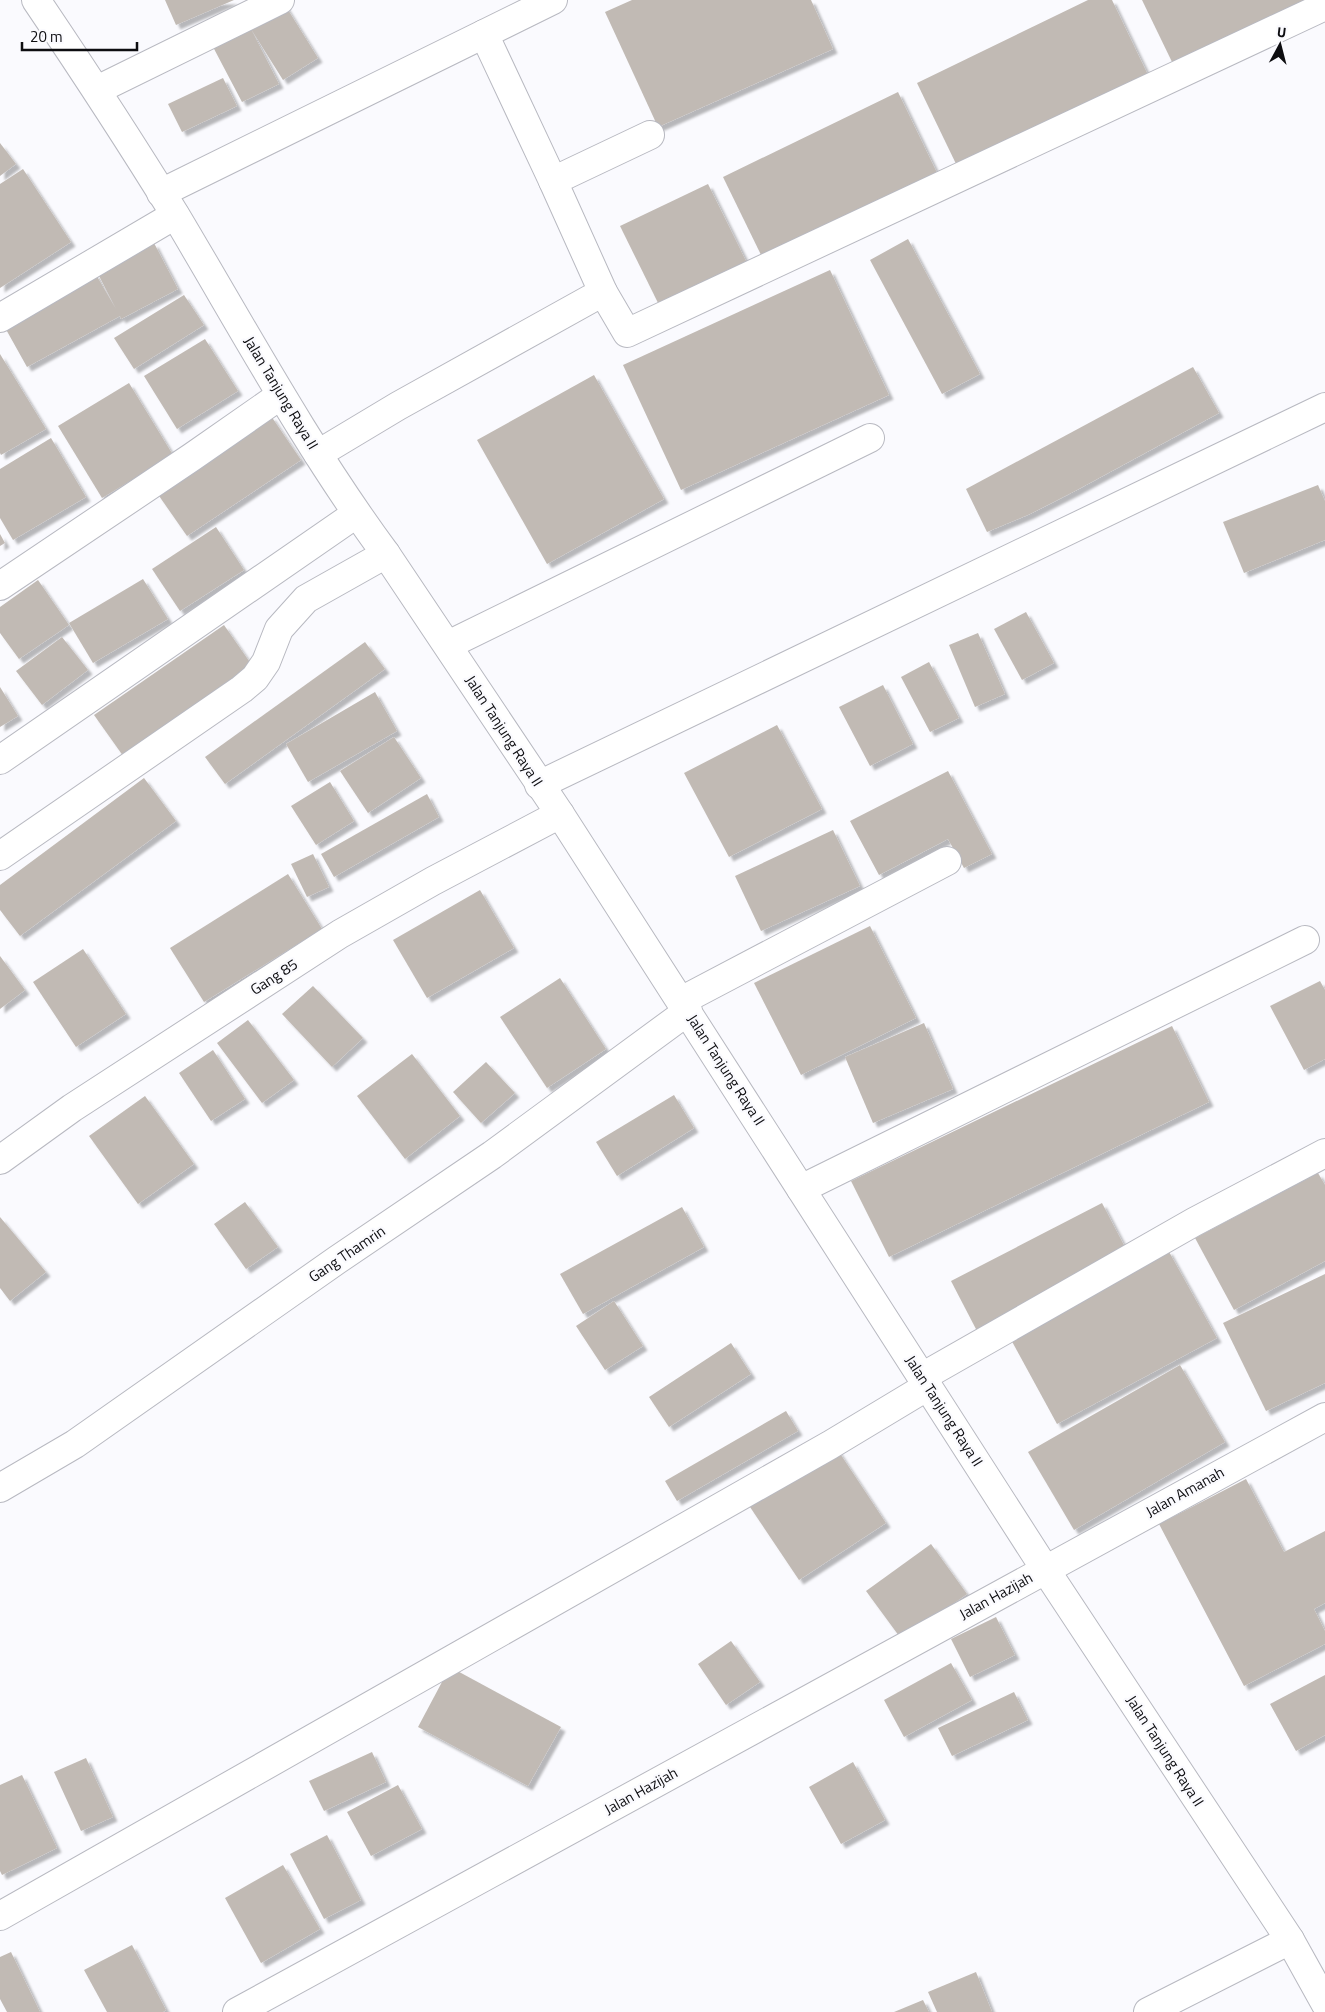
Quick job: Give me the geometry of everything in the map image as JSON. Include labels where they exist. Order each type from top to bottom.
[{"type":"street","name":"Jalan Tanjung Raya II","points":[[36,0],[127,138],[281,395],[356,514],[386,554],[448,645],[685,1006],[1045,1569],[1290,1940],[1325,2003]]},
{"type":"street","points":[[97,90],[280,0]]},
{"type":"street","points":[[0,318],[168,204],[484,34],[553,0]]},
{"type":"street","points":[[484,34],[603,292],[627,333],[1325,6]]},
{"type":"street","points":[[553,181],[650,135]]},
{"type":"street","points":[[318,454],[398,406],[603,292]]},
{"type":"street","points":[[0,586],[281,395]]},
{"type":"street","points":[[540,785],[1325,407]]},
{"type":"street","points":[[448,645],[870,438]]},
{"type":"street","points":[[0,760],[356,514]]},
{"type":"street","points":[[0,856],[242,690],[255,678],[266,662],[279,629],[306,599],[386,554]]},
{"type":"street","name":"Gang 85","points":[[0,1160],[72,1108],[340,934],[433,881],[560,814]]},
{"type":"street","name":"Gang Thamrin","points":[[0,1488],[75,1444],[337,1260],[492,1155],[685,1006],[948,861]]},
{"type":"street","points":[[802,1189],[1305,940]]},
{"type":"street","points":[[0,1916],[830,1445],[925,1381],[1186,1226],[1325,1153]]},
{"type":"street","name":"Jalan Amanah","points":[[1045,1569],[1325,1417]]},
{"type":"street","name":"Jalan Hazijah","points":[[237,2012],[1045,1569]]},
{"type":"street","points":[[1148,2012],[1290,1940]]},
{"type":"building","points":[[165,0],[234,0],[176,25]]},
{"type":"building","points":[[632,0],[811,0],[833,49],[658,127],[605,12]]},
{"type":"building","points":[[1088,0],[1112,0],[1148,75],[958,168],[917,83]]},
{"type":"building","points":[[1142,0],[1305,0],[1173,64]]},
{"type":"building","points":[[285,5],[318,58],[283,80],[251,29],[279,84],[242,102],[212,45]]},
{"type":"building","points":[[223,78],[237,106],[182,132],[168,104]]},
{"type":"building","points":[[898,92],[939,177],[764,261],[723,177]]},
{"type":"building","points":[[0,143],[16,164],[0,176]]},
{"type":"building","points":[[23,169],[71,242],[0,288],[0,184]]},
{"type":"building","points":[[708,184],[750,269],[662,311],[620,226]]},
{"type":"building","points":[[908,239],[980,374],[942,394],[870,260]]},
{"type":"building","points":[[154,243],[178,289],[121,319],[120,316],[27,367],[3,324],[95,273],[116,309],[97,272]]},
{"type":"building","points":[[830,270],[889,395],[681,490],[623,365]]},
{"type":"building","points":[[184,295],[204,325],[134,369],[114,338]]},
{"type":"building","points":[[205,339],[238,391],[177,429],[144,376]]},
{"type":"building","points":[[0,354],[46,429],[1,455],[0,453]]},
{"type":"building","points":[[1193,367],[1219,413],[1075,491],[1030,514],[987,532],[966,489]]},
{"type":"building","points":[[594,375],[664,499],[547,564],[477,440]]},
{"type":"building","points":[[129,383],[173,455],[102,498],[58,426]]},
{"type":"building","points":[[271,416],[301,460],[187,536],[157,493]]},
{"type":"building","points":[[51,438],[86,497],[13,540],[0,518],[0,469]]},
{"type":"building","points":[[1318,485],[1325,501],[1325,540],[1244,573],[1223,522]]},
{"type":"building","points":[[216,527],[244,570],[180,611],[152,569]]},
{"type":"building","points":[[0,534],[5,543],[0,546]]},
{"type":"building","points":[[143,579],[168,619],[93,663],[69,623]]},
{"type":"building","points":[[38,580],[69,625],[19,659],[0,633],[0,607]]},
{"type":"building","points":[[1026,612],[1054,663],[1022,680],[994,629]]},
{"type":"building","points":[[224,625],[256,671],[126,760],[94,715]]},
{"type":"building","points":[[978,633],[1005,694],[975,707],[949,645]]},
{"type":"building","points":[[62,637],[88,670],[42,705],[16,671]]},
{"type":"building","points":[[365,642],[385,669],[225,784],[205,757]]},
{"type":"building","points":[[929,662],[959,718],[930,732],[901,677]]},
{"type":"building","points":[[883,685],[913,744],[870,766],[839,707]]},
{"type":"building","points":[[0,687],[18,716],[0,727]]},
{"type":"building","points":[[375,692],[397,731],[308,782],[286,744]]},
{"type":"building","points":[[777,725],[822,809],[729,857],[684,773]]},
{"type":"building","points":[[394,737],[421,778],[368,813],[340,771]]},
{"type":"building","points":[[948,771],[992,854],[964,868],[948,839],[879,875],[850,821]]},
{"type":"building","points":[[144,778],[176,821],[20,936],[0,910],[0,885]]},
{"type":"building","points":[[330,782],[354,821],[316,845],[291,806]]},
{"type":"building","points":[[427,794],[439,817],[334,877],[321,854]]},
{"type":"building","points":[[833,830],[860,886],[761,931],[735,876]]},
{"type":"building","points":[[313,854],[329,887],[307,897],[291,864]]},
{"type":"building","points":[[288,874],[322,929],[204,1002],[170,948]]},
{"type":"building","points":[[480,890],[514,948],[427,998],[393,940]]},
{"type":"building","points":[[870,926],[916,1018],[801,1075],[754,983]]},
{"type":"building","points":[[83,949],[126,1014],[76,1047],[33,982]]},
{"type":"building","points":[[0,956],[25,990],[0,1009]]},
{"type":"building","points":[[560,978],[606,1049],[547,1088],[500,1017]]},
{"type":"building","points":[[1320,981],[1325,990],[1325,1059],[1304,1070],[1270,1006]]},
{"type":"building","points":[[313,986],[363,1038],[332,1067],[282,1014]]},
{"type":"building","points":[[248,1020],[294,1080],[262,1103],[217,1043]]},
{"type":"building","points":[[924,1023],[953,1089],[873,1123],[845,1057]]},
{"type":"building","points":[[1172,1026],[1209,1102],[889,1257],[851,1181]]},
{"type":"building","points":[[213,1050],[245,1099],[211,1121],[179,1073]]},
{"type":"building","points":[[412,1054],[460,1116],[405,1159],[357,1096]]},
{"type":"building","points":[[486,1062],[515,1093],[481,1123],[453,1092]]},
{"type":"building","points":[[674,1095],[694,1128],[617,1176],[596,1142]]},
{"type":"building","points":[[145,1096],[194,1164],[138,1204],[89,1136]]},
{"type":"building","points":[[1318,1173],[1325,1185],[1325,1261],[1234,1310],[1195,1238]]},
{"type":"building","points":[[245,1202],[278,1247],[246,1269],[214,1224]]},
{"type":"building","points":[[1102,1203],[1128,1253],[977,1331],[951,1281]]},
{"type":"building","points":[[682,1207],[704,1247],[583,1314],[560,1274]]},
{"type":"building","points":[[0,1217],[46,1272],[10,1301],[0,1288]]},
{"type":"building","points":[[1168,1250],[1217,1338],[1057,1424],[1009,1336]]},
{"type":"building","points":[[1325,1274],[1325,1383],[1266,1411],[1223,1323]]},
{"type":"building","points":[[614,1301],[643,1346],[605,1370],[576,1326]]},
{"type":"building","points":[[731,1343],[751,1374],[669,1427],[649,1397]]},
{"type":"building","points":[[1180,1365],[1225,1442],[1074,1530],[1028,1452]]},
{"type":"building","points":[[786,1411],[798,1431],[677,1501],[665,1481]]},
{"type":"building","points":[[837,1449],[886,1523],[799,1580],[750,1507]]},
{"type":"building","points":[[1246,1479],[1284,1552],[1325,1531],[1325,1603],[1314,1609],[1325,1631],[1325,1644],[1244,1686],[1159,1524]]},
{"type":"building","points":[[931,1544],[967,1594],[902,1640],[866,1591]]},
{"type":"building","points":[[996,1617],[1015,1655],[970,1677],[951,1639]]},
{"type":"building","points":[[731,1641],[760,1682],[726,1705],[698,1664]]},
{"type":"building","points":[[951,1663],[972,1700],[904,1737],[884,1700]]},
{"type":"building","points":[[450,1667],[561,1727],[528,1786],[418,1727]]},
{"type":"building","points":[[1325,1675],[1325,1735],[1296,1751],[1270,1704]]},
{"type":"building","points":[[1014,1692],[1028,1720],[952,1756],[938,1728]]},
{"type":"building","points":[[372,1752],[386,1782],[324,1811],[309,1781]]},
{"type":"building","points":[[86,1758],[113,1817],[81,1831],[54,1772]]},
{"type":"building","points":[[853,1762],[885,1820],[841,1844],[809,1787]]},
{"type":"building","points":[[22,1775],[57,1848],[2,1875],[0,1871],[0,1785]]},
{"type":"building","points":[[398,1785],[422,1829],[371,1856],[347,1812]]},
{"type":"building","points":[[327,1835],[361,1900],[324,1919],[290,1854]]},
{"type":"building","points":[[283,1865],[320,1929],[261,1963],[225,1898]]},
{"type":"building","points":[[132,1945],[166,2010],[163,2012],[107,2012],[84,1970]]},
{"type":"building","points":[[11,1952],[40,2012],[7,2012],[0,1999],[0,1957]]},
{"type":"building","points":[[976,1972],[992,2012],[937,2012],[928,1992]]},
{"type":"building","points":[[923,2000],[929,2012],[894,2012]]}]
